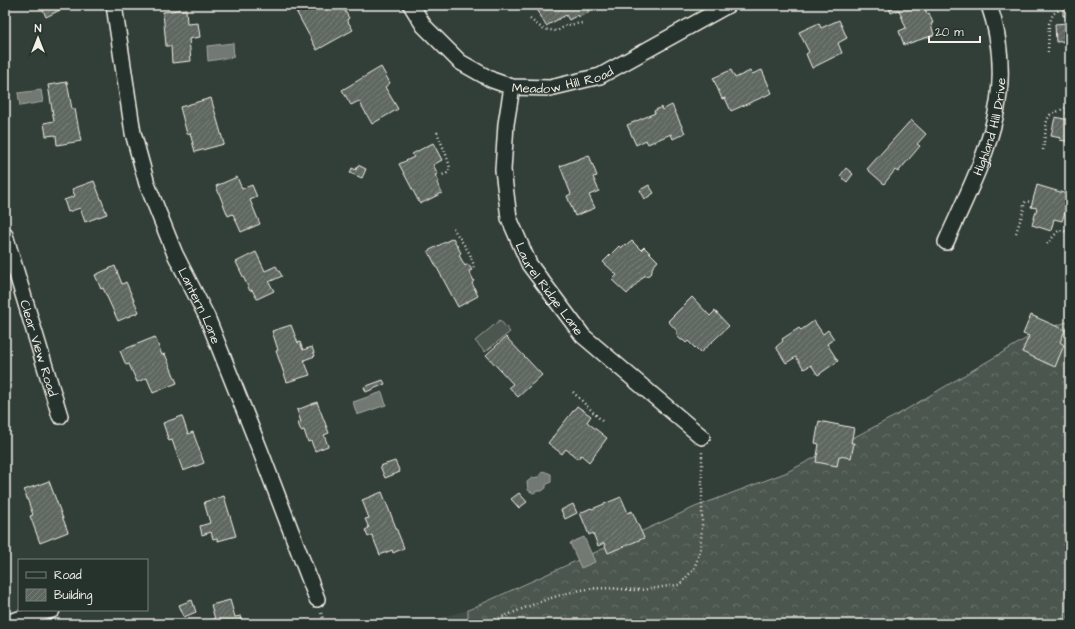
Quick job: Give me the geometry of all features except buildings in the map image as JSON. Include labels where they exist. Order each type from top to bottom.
[{"type":"street","name":"Lantern Lane","points":[[114,5],[133,133],[147,184],[175,254],[207,317],[263,457],[317,599]]},
{"type":"street","name":"Meadow Hill Road","points":[[411,5],[424,26],[460,62],[492,80],[512,86],[550,88],[600,76],[728,5]]},
{"type":"street","name":"Highland Hill Drive","points":[[946,242],[987,149],[999,99],[1000,78],[998,42],[994,19],[989,5]]},
{"type":"street","name":"Laurel Ridge Lane","points":[[512,86],[506,124],[503,170],[509,218],[529,264],[583,336],[702,437]]},
{"type":"street","name":"Clear View Road","points":[[5,235],[60,416]]},
{"type":"street","points":[[5,623],[48,611]]},
{"type":"path","points":[[1048,52],[1049,24],[1053,14],[1058,10]]},
{"type":"path","points":[[530,19],[543,29],[557,31],[568,25],[583,23]]},
{"type":"path","points":[[1043,150],[1047,120],[1050,115],[1065,108]]},
{"type":"path","points":[[437,132],[441,144],[449,159],[450,169],[442,176]]},
{"type":"path","points":[[1016,233],[1020,224],[1024,204],[1026,201],[1031,202]]},
{"type":"path","points":[[453,228],[470,254],[474,266],[473,269]]},
{"type":"path","points":[[1047,244],[1058,230],[1068,232],[1070,230]]},
{"type":"path","points":[[573,392],[602,421]]},
{"type":"path","points":[[484,624],[563,594],[589,589],[635,590],[679,585],[694,569],[700,551],[702,527],[702,437]]},
{"type":"shaded area","points":[[233,43],[234,57],[208,61],[207,46]]},
{"type":"shaded area","points":[[41,90],[43,102],[20,106],[18,93]]},
{"type":"shaded area","points":[[382,392],[386,405],[357,415],[353,402]]},
{"type":"shaded area","points":[[543,471],[551,474],[551,482],[546,485],[546,488],[542,491],[533,493],[528,490],[527,482],[532,478],[538,477]]},
{"type":"shaded area","points":[[584,537],[595,562],[581,568],[570,543]]},
{"type":"shaded area","points":[[468,610],[468,624],[417,624]]},
{"type":"green space","points":[[500,320],[510,332],[485,352],[475,341]]},
{"type":"green space","points":[[1070,321],[1070,624],[468,624],[468,610],[695,507],[785,473],[897,415],[1037,332]]}]
